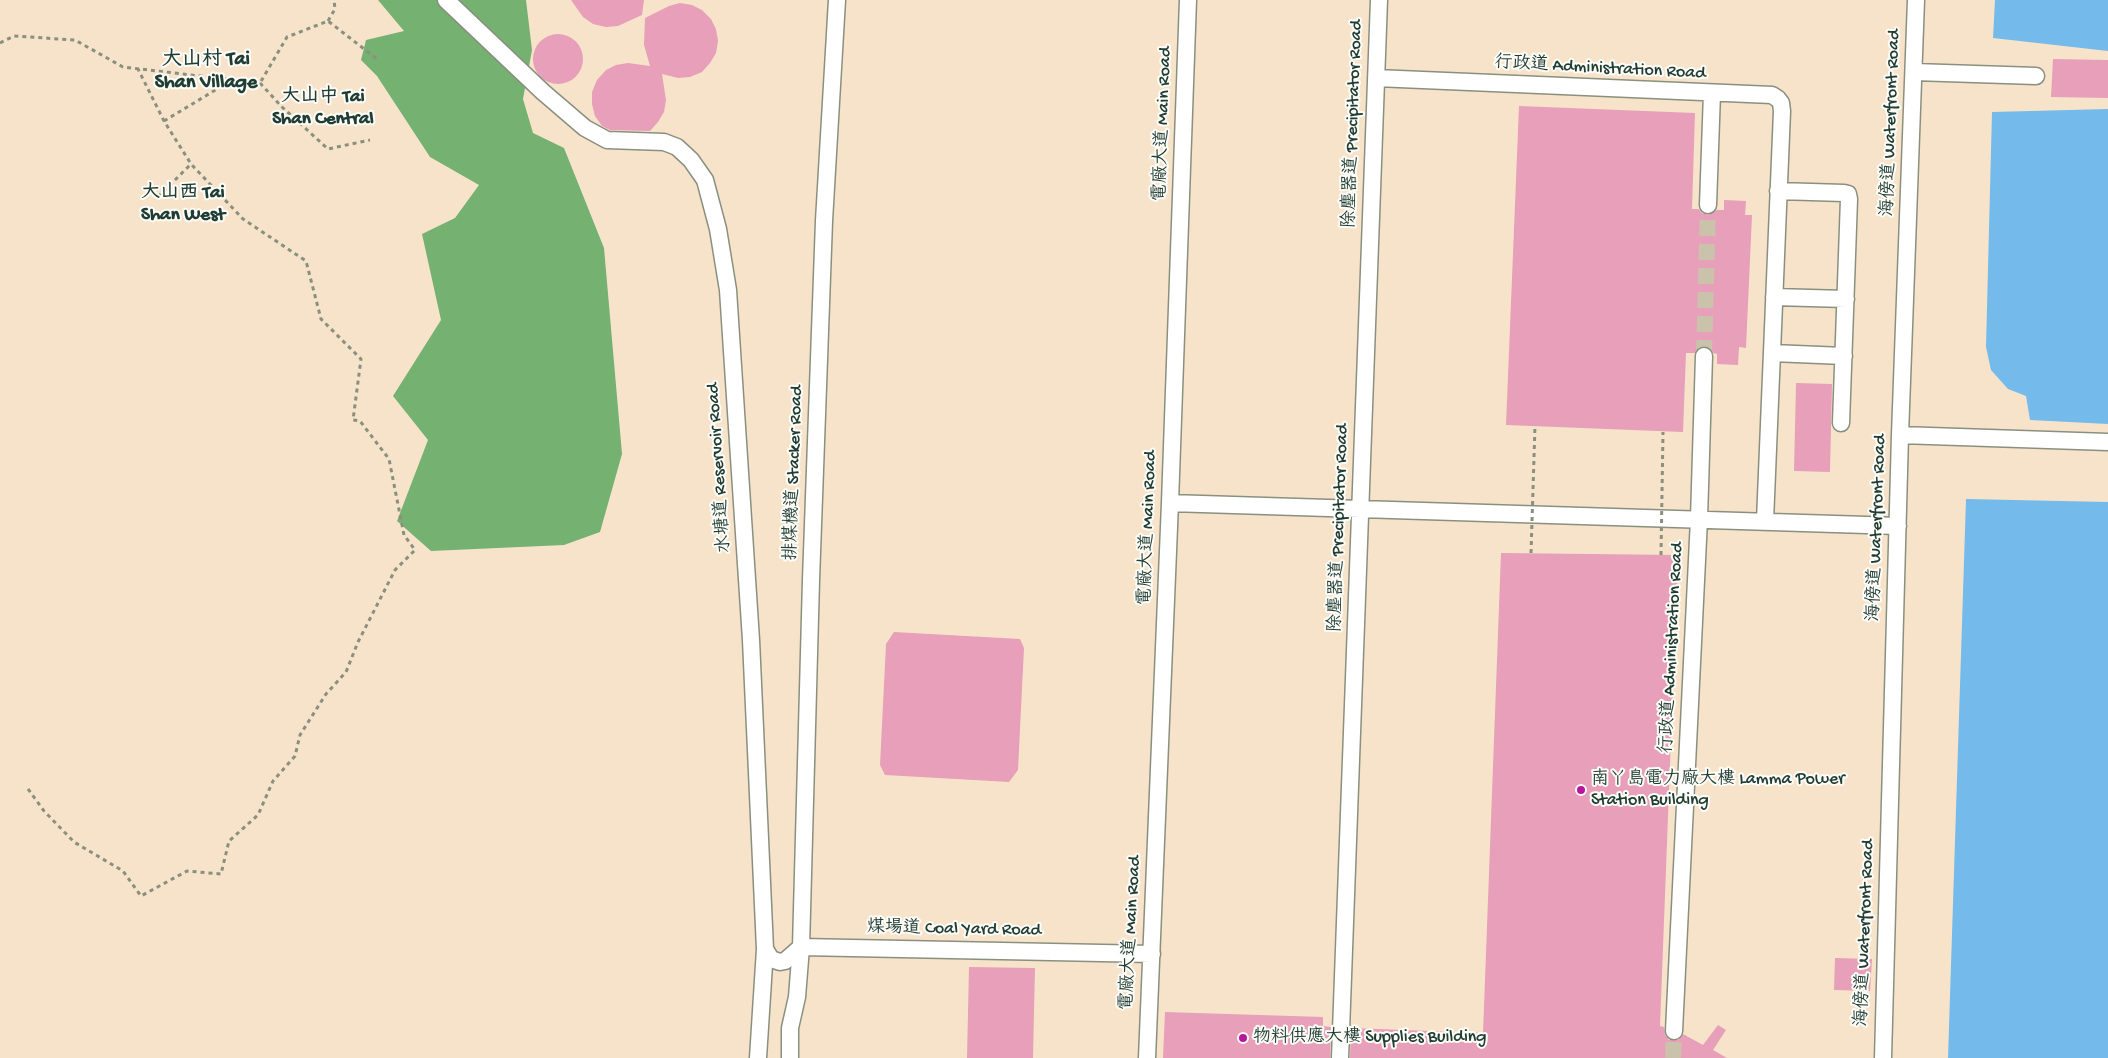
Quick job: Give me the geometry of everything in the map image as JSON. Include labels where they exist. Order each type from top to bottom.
[{"type":"lane","name":"水塘道 Reservoir Road","points":[[446,0],[542,92],[584,128],[607,140],[664,142],[677,147],[691,160],[705,180],[718,229],[728,290],[751,640],[765,950],[758,1058]]},
{"type":"lane","name":"排煤機道 Stacker Road","points":[[790,1058],[790,1028],[797,997],[801,948],[815,460],[824,221],[836,0]]},
{"type":"lane","name":"電廠大道 Main Road","points":[[1146,1058],[1152,954],[1170,503],[1188,0]]},
{"type":"lane","name":"除塵器道 Precipitator Road","points":[[1340,1058],[1379,0]]},
{"type":"lane","name":"海傍道 Waterfront Road","points":[[1883,1058],[1900,435],[1916,0]]},
{"type":"lane","points":[[1914,72],[2036,76]]},
{"type":"lane","name":"行政道 Administration Road","points":[[1376,78],[1712,93],[1708,205]]},
{"type":"lane","points":[[1712,93],[1772,95],[1781,103],[1765,521]]},
{"type":"lane","points":[[1778,190],[1848,194],[1841,423]]},
{"type":"lane","points":[[1774,297],[1846,299]]},
{"type":"lane","points":[[1772,353],[1844,356]]},
{"type":"lane","name":"行政道 Administration Road","points":[[1674,1031],[1699,518],[1704,356]]},
{"type":"lane","points":[[1900,435],[2108,442]]},
{"type":"lane","points":[[1170,503],[1360,510],[1699,518],[1898,526]]},
{"type":"lane","points":[[765,950],[772,959],[780,962],[785,961],[801,948]]},
{"type":"lane","name":"煤場道 Coal Yard Road","points":[[801,948],[1152,954]]},
{"type":"path","points":[[260,83],[287,37],[328,21],[335,8],[334,0]]},
{"type":"path","points":[[328,21],[377,59]]},
{"type":"path","points":[[0,43],[14,36],[75,40],[123,67],[260,83],[282,107],[328,149],[370,140]]},
{"type":"path","points":[[28,789],[44,811],[74,842],[123,871],[141,896],[187,871],[221,874],[229,841],[258,815],[273,781],[295,756],[300,735],[326,694],[346,672],[358,642],[395,570],[415,550],[404,535],[390,459],[360,421],[353,420],[361,358],[321,319],[306,261],[243,219],[191,164],[164,121],[138,69]]},
{"type":"path","points":[[164,121],[232,80]]},
{"type":"path","points":[[158,196],[191,164]]},
{"type":"path","points":[[1531,553],[1535,426]]},
{"type":"path","points":[[1661,555],[1663,432]]},
{"type":"green space","points":[[378,0],[526,0],[532,50],[523,99],[533,133],[564,148],[604,248],[622,454],[600,532],[564,545],[431,551],[397,521],[428,440],[393,396],[441,320],[422,234],[455,218],[479,185],[430,157],[377,76],[361,60],[366,40],[404,31]]},
{"type":"water","points":[[1995,0],[2108,0],[2108,51],[1993,38]]},
{"type":"water","points":[[2108,109],[2108,424],[2030,420],[2026,396],[2008,389],[1991,370],[1986,347],[1992,112]]},
{"type":"water","points":[[1966,499],[2108,502],[2108,1058],[1948,1058]]},
{"type":"building","points":[[571,0],[644,0],[642,15],[618,26],[606,27],[593,24],[583,17]]},
{"type":"building","points":[[680,3],[692,5],[702,10],[711,19],[716,29],[718,41],[716,53],[710,63],[702,72],[690,77],[678,78],[662,74],[666,100],[664,112],[650,131],[610,130],[602,126],[595,116],[592,104],[592,92],[597,80],[606,70],[616,65],[628,63],[650,66],[644,45],[645,18],[669,6]]},
{"type":"building","points":[[553,34],[563,34],[576,41],[583,54],[583,64],[576,77],[563,84],[553,84],[544,80],[537,73],[533,64],[533,54],[537,45],[544,38]]},
{"type":"building","points":[[2053,59],[2108,60],[2108,98],[2051,97]]},
{"type":"building","points":[[1519,106],[1695,113],[1692,209],[1699,209],[1702,213],[1708,215],[1717,210],[1724,210],[1724,200],[1746,201],[1745,215],[1752,215],[1746,348],[1739,347],[1738,365],[1717,364],[1717,354],[1705,346],[1699,347],[1695,353],[1686,353],[1683,432],[1506,425]]},
{"type":"building","points":[[1796,383],[1832,384],[1830,472],[1794,471]]},
{"type":"building","name":"南丫島電力廠大樓 Lamma Power Station Building","points":[[1501,553],[1678,555],[1660,1026],[1664,1027],[1665,1035],[1669,1040],[1678,1040],[1683,1034],[1703,1045],[1718,1025],[1726,1030],[1713,1050],[1727,1058],[1350,1058],[1351,1028],[1483,1033]]},
{"type":"building","points":[[894,632],[1020,639],[1024,648],[1018,770],[1009,782],[885,775],[880,765],[886,644]]},
{"type":"building","points":[[1835,958],[1872,959],[1870,991],[1834,990]]},
{"type":"building","points":[[969,967],[1035,968],[1033,1058],[967,1058]]},
{"type":"building","name":"物料供應大樓 Supplies Building","points":[[1165,1012],[1323,1017],[1323,1026],[1331,1027],[1330,1058],[1163,1058]]},
{"type":"tunnel","points":[[1704,356],[1708,205]]},
{"type":"tunnel","points":[[1673,1058],[1674,1031]]},
{"type":"place","name":"南丫島電力廠大樓 Lamma Power Station Building","points":[[1581,790]]},
{"type":"place","name":"物料供應大樓 Supplies Building","points":[[1243,1038]]},
{"type":"district","name":"大山村 Tai Shan Village","points":[[206,72]]},
{"type":"district","name":"大山中 Tai Shan Central","points":[[323,109]]},
{"type":"district","name":"大山西 Tai Shan West","points":[[183,205]]}]
